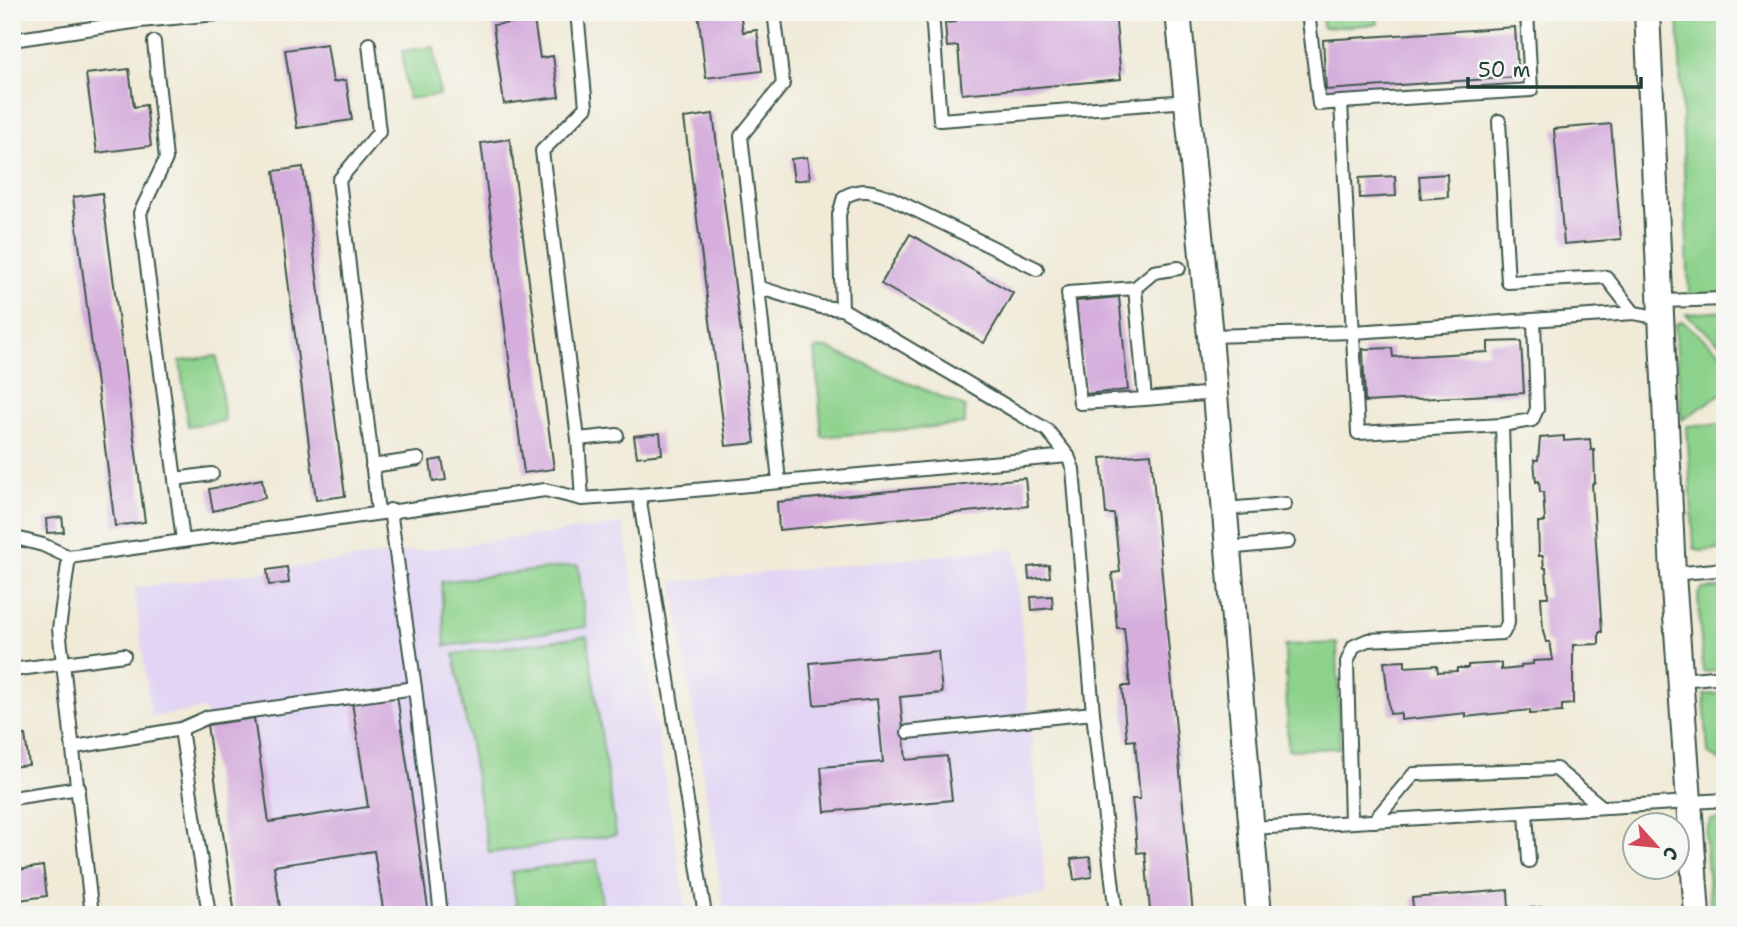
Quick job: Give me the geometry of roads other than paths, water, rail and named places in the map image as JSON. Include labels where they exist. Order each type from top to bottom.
[{"type":"street","points":[[1178,12],[1210,336],[1259,915]]},
{"type":"street","points":[[1647,12],[1673,574],[1696,915]]},
{"type":"lane","points":[[12,40],[140,17],[239,12]]},
{"type":"lane","points":[[577,12],[586,107],[542,151],[578,439],[582,499]]},
{"type":"lane","points":[[775,12],[783,85],[741,136],[779,481]]},
{"type":"lane","points":[[932,12],[940,120],[1188,101]]},
{"type":"lane","points":[[1308,12],[1319,104],[1531,90],[1527,12]]},
{"type":"lane","points":[[154,41],[166,159],[140,213],[183,540]]},
{"type":"lane","points":[[369,44],[379,132],[339,180],[372,466],[384,511],[415,688],[441,915]]},
{"type":"lane","points":[[1341,102],[1358,433],[1502,425],[1532,420],[1537,409],[1534,322]]},
{"type":"lane","points":[[1499,121],[1508,282],[1606,277],[1634,313]]},
{"type":"lane","points":[[842,310],[839,215],[844,197],[856,190],[873,191],[891,198],[1037,269]]},
{"type":"lane","points":[[1179,268],[1154,272],[1135,288],[1068,293],[1080,403],[1215,393]]},
{"type":"lane","points":[[758,287],[821,307],[842,310],[1047,430],[1068,456],[1073,469],[1093,713],[1116,915]]},
{"type":"lane","points":[[1135,288],[1144,399]]},
{"type":"lane","points":[[1210,336],[1354,332],[1534,322],[1662,310],[1725,299]]},
{"type":"lane","points":[[1351,822],[1347,662],[1354,646],[1368,640],[1503,633],[1508,623],[1502,425]]},
{"type":"lane","points":[[578,439],[617,435]]},
{"type":"lane","points":[[12,537],[43,545],[69,557],[545,490],[582,499],[1068,456]]},
{"type":"lane","points":[[372,466],[418,459]]},
{"type":"lane","points":[[174,480],[212,474]]},
{"type":"lane","points":[[639,495],[705,915]]},
{"type":"lane","points":[[1225,509],[1285,504]]},
{"type":"lane","points":[[1228,548],[1288,542]]},
{"type":"lane","points":[[69,557],[59,629],[75,747],[92,915]]},
{"type":"lane","points":[[1673,574],[1725,569]]},
{"type":"lane","points":[[12,670],[124,655]]},
{"type":"lane","points":[[1680,680],[1725,676]]},
{"type":"lane","points":[[75,747],[181,729],[208,717],[415,688]]},
{"type":"lane","points":[[908,732],[1093,713]]},
{"type":"lane","points":[[181,729],[209,915]]},
{"type":"lane","points":[[1374,821],[1414,774],[1556,769],[1602,807]]},
{"type":"lane","points":[[12,798],[79,788]]},
{"type":"lane","points":[[1252,828],[1725,800]]},
{"type":"lane","points":[[1526,812],[1529,861]]}]
